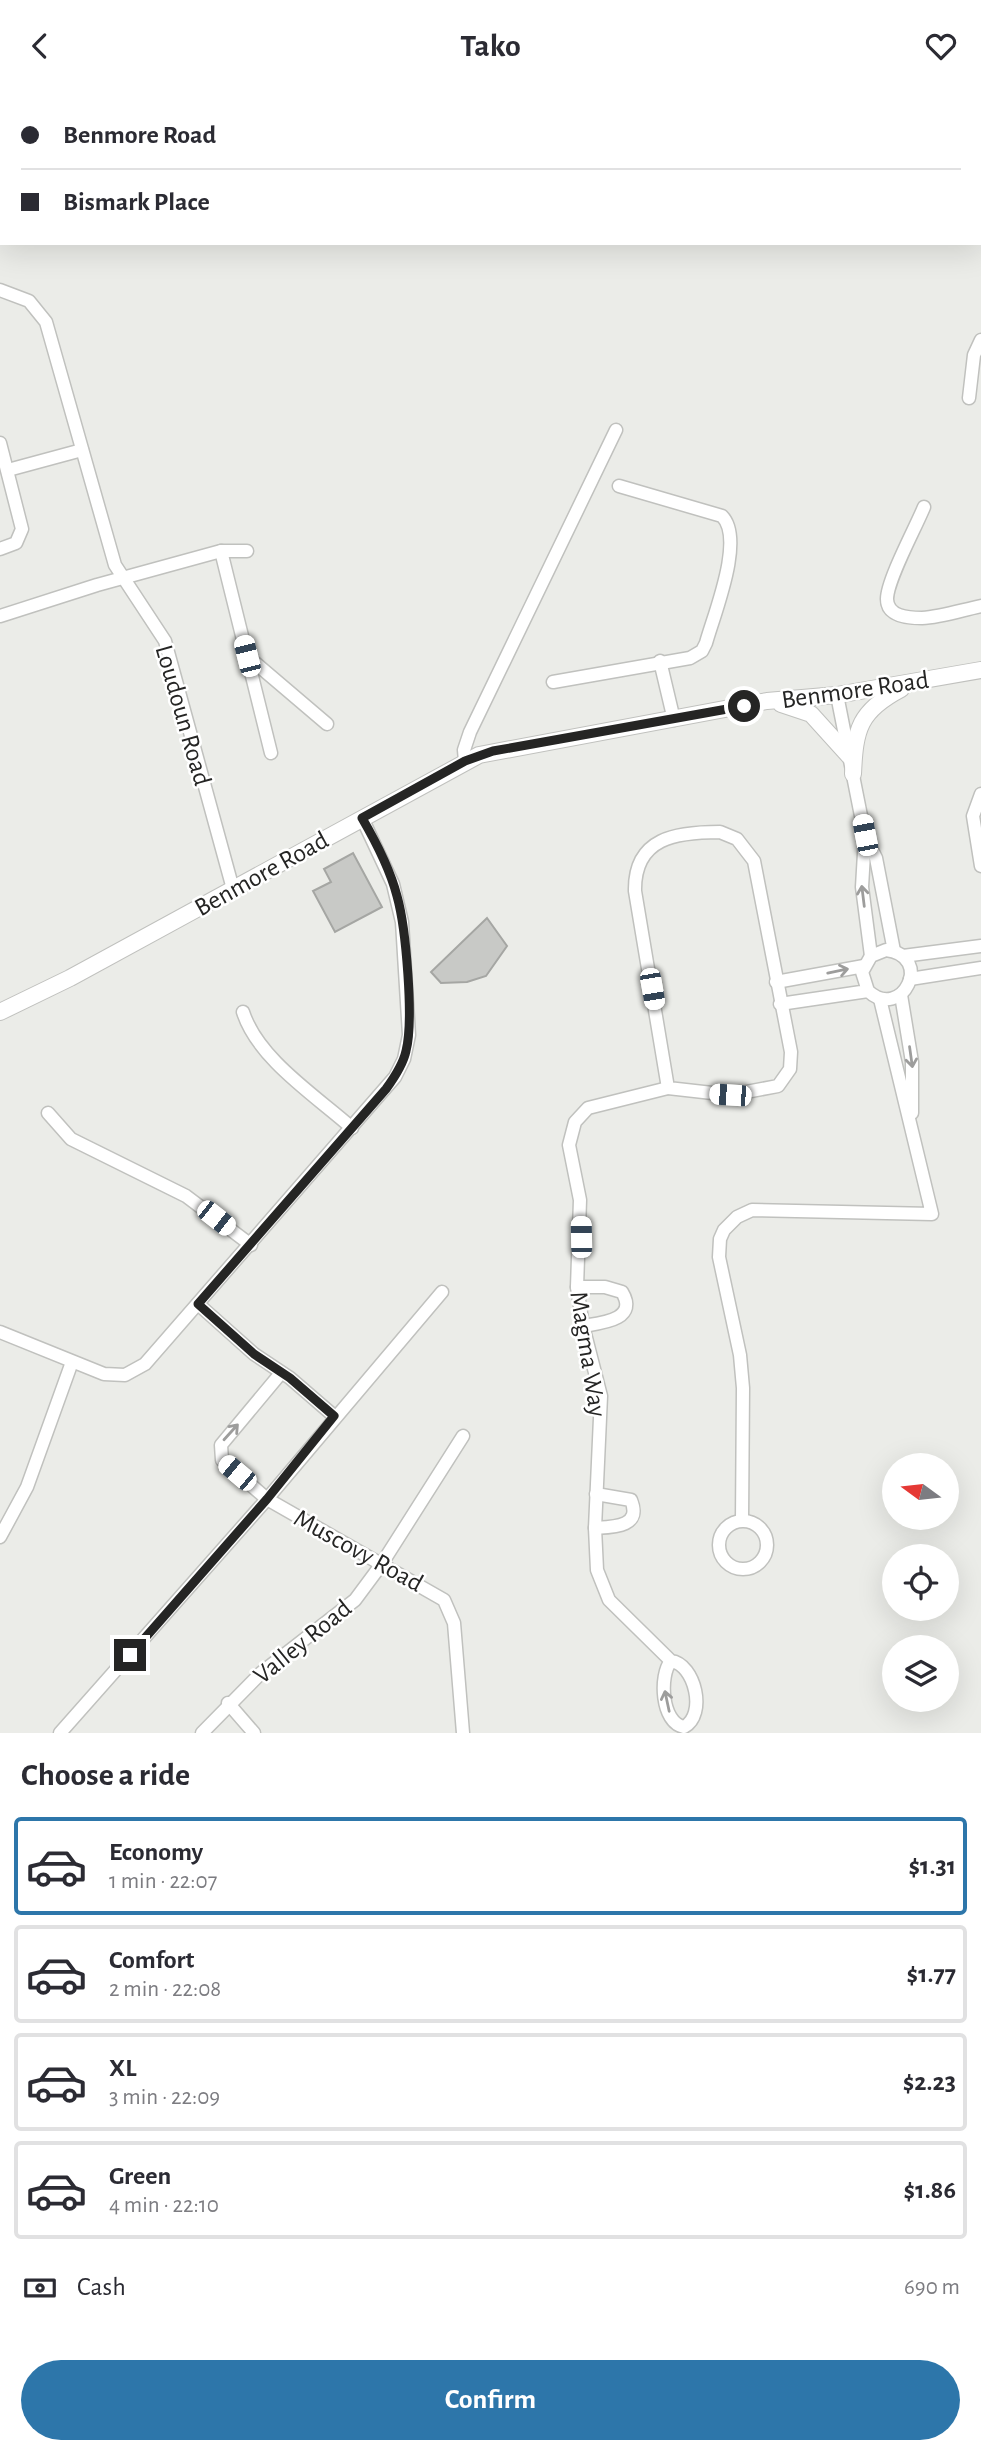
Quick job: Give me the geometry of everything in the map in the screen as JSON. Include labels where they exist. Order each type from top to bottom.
[{"type":"street","name":"Loudoun Road","points":[[0,290],[29,301],[39,309],[51,338],[110,548],[125,579],[165,641],[233,889]]},
{"type":"street","points":[[969,398],[974,355],[981,340]]},
{"type":"street","points":[[465,761],[464,750],[470,732],[616,430]]},
{"type":"street","points":[[0,443],[22,530],[16,543],[0,548]]},
{"type":"street","points":[[8,470],[82,450]]},
{"type":"street","points":[[553,683],[660,661],[690,658],[702,651],[729,557],[732,535],[722,516],[619,486]]},
{"type":"street","points":[[924,507],[892,582],[887,599],[889,606],[901,616],[925,618],[981,606]]},
{"type":"street","points":[[220,551],[271,753]]},
{"type":"street","points":[[0,616],[220,551],[247,551]]},
{"type":"street","points":[[247,656],[327,724]]},
{"type":"street","points":[[660,661],[674,720]]},
{"type":"street","name":"Benmore Road","points":[[0,1012],[69,978],[465,761],[508,748],[767,701],[837,695],[981,670]]},
{"type":"street","points":[[853,774],[854,748],[867,712],[878,701],[915,682]]},
{"type":"street","points":[[837,695],[865,835],[876,858],[898,953],[910,967],[911,979],[901,995],[912,1062],[912,1120]]},
{"type":"street","points":[[767,701],[799,708],[811,715],[849,756]]},
{"type":"street","points":[[981,793],[973,816],[981,866]]},
{"type":"street","points":[[0,1332],[72,1362],[116,1375],[145,1364],[395,1077],[404,1059],[409,1035],[397,897],[362,818]]},
{"type":"street","points":[[668,1088],[635,891],[635,874],[651,848],[667,838],[683,834],[720,832],[737,839],[747,849],[762,894],[780,1005],[868,991]]},
{"type":"street","points":[[742,1520],[743,1388],[740,1355],[719,1257],[720,1239],[724,1230],[737,1217],[752,1210],[932,1214],[912,1120],[880,999],[868,991],[862,979],[867,961],[862,887],[865,835]]},
{"type":"street","points":[[776,982],[867,961],[878,951],[898,953],[981,946]]},
{"type":"street","points":[[911,979],[981,968]]},
{"type":"street","points":[[880,999],[901,995]]},
{"type":"street","name":"Magma Way","points":[[671,1661],[663,1675],[666,1697],[670,1717],[678,1726],[684,1727],[694,1714],[692,1681],[685,1666],[671,1661],[629,1622],[603,1590],[597,1570],[595,1528],[601,1396],[583,1326],[577,1287],[580,1200],[569,1145],[575,1122],[588,1108],[598,1104],[668,1088],[730,1095],[778,1086],[790,1069],[791,1052],[780,1005]]},
{"type":"street","points":[[243,1012],[248,1027],[267,1053],[352,1128]]},
{"type":"street","points":[[48,1113],[71,1139],[186,1196],[251,1245]]},
{"type":"street","points":[[577,1287],[615,1288],[622,1292],[626,1303],[626,1310],[618,1318],[583,1326]]},
{"type":"street","points":[[60,1733],[267,1499],[334,1416],[442,1292]]},
{"type":"street","points":[[198,1304],[254,1354],[334,1416]]},
{"type":"street","points":[[0,1537],[27,1487],[72,1362]]},
{"type":"street","name":"Muscovy Road","points":[[281,1373],[219,1449],[222,1460],[267,1499],[437,1594],[451,1611],[463,1733]]},
{"type":"street","name":"Valley Road","points":[[202,1733],[228,1703],[279,1658],[349,1606],[381,1565],[463,1436]]},
{"type":"street","points":[[595,1528],[625,1525],[630,1522],[634,1507],[631,1500],[625,1497],[596,1494]]},
{"type":"street","points":[[228,1703],[254,1733]]},
{"type":"building","points":[[353,853],[382,907],[335,932],[313,891],[331,882],[324,869]]},
{"type":"building","points":[[487,918],[507,946],[486,976],[467,982],[441,983],[431,972]]},
{"type":"route","points":[[130,1655],[267,1499],[334,1416],[290,1378],[264,1363],[198,1304],[386,1089],[404,1059],[409,1035],[400,909],[393,884],[362,818],[479,755],[744,706]]}]
